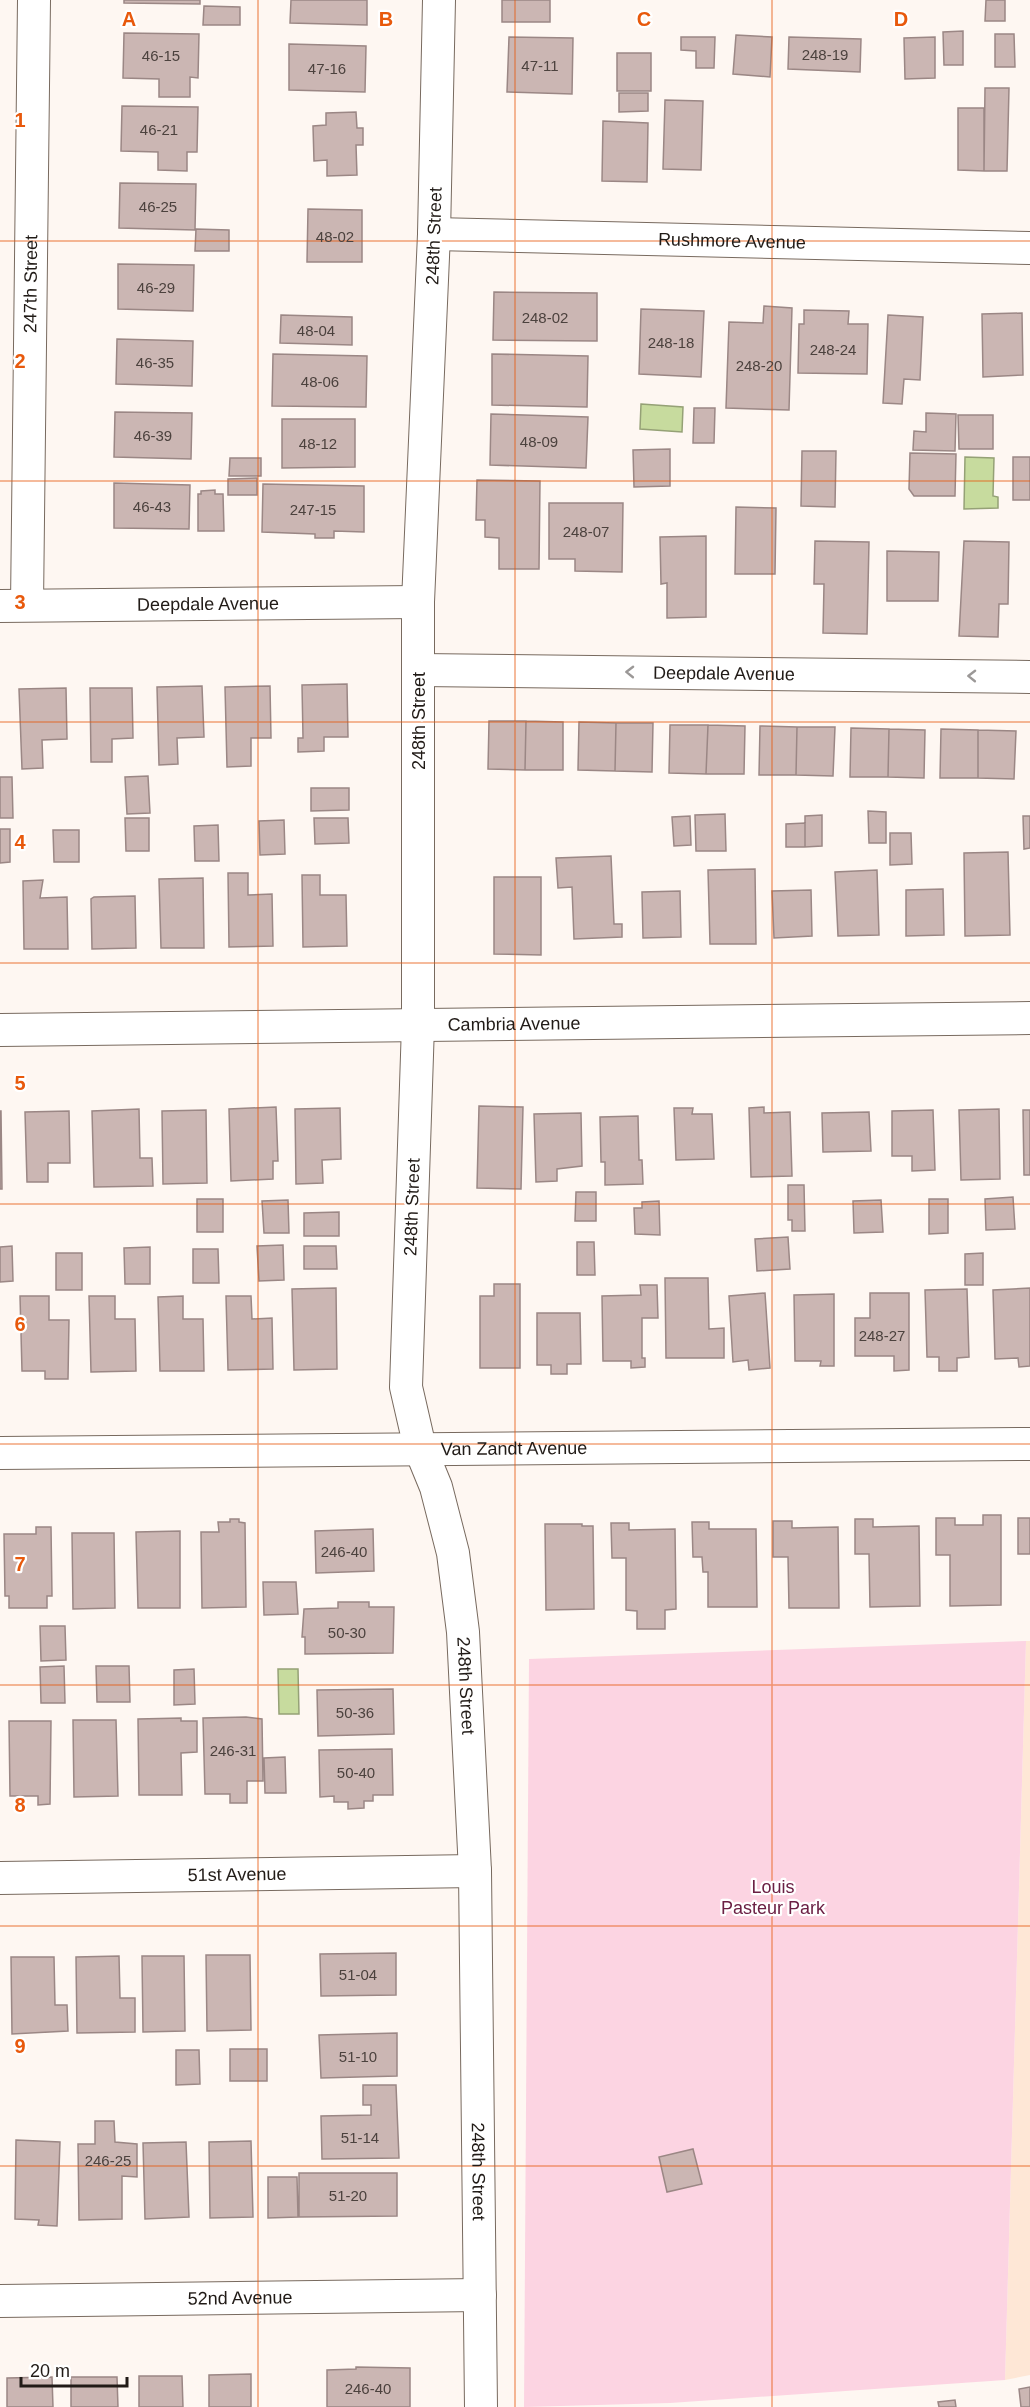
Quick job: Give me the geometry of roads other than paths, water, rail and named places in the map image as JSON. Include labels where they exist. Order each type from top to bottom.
[{"type":"street","name":"247th Street","points":[[13,606],[34,0]]},
{"type":"street","name":"248th Street","points":[[439,0],[434,234],[418,602],[420,670],[418,1026],[405,1387],[420,1448],[436,1487],[453,1553],[464,1632],[475,1871],[481,2407]]},
{"type":"street","name":"Rushmore Avenue","points":[[434,234],[1030,248]]},
{"type":"street","name":"Deepdale Avenue","points":[[13,606],[418,602]]},
{"type":"street","name":"Deepdale Avenue","points":[[420,670],[1030,676]]},
{"type":"street","name":"Cambria Avenue","points":[[0,1029],[1030,1018]]},
{"type":"street","name":"Van Zandt Avenue","points":[[0,1453],[1030,1444]]},
{"type":"street","name":"51st Avenue","points":[[0,1878],[475,1871]]},
{"type":"street","name":"52nd Avenue","points":[[0,2301],[480,2295]]},
{"type":"park label","name":"Louis Pasteur Park","points":[[773,1897]]}]
